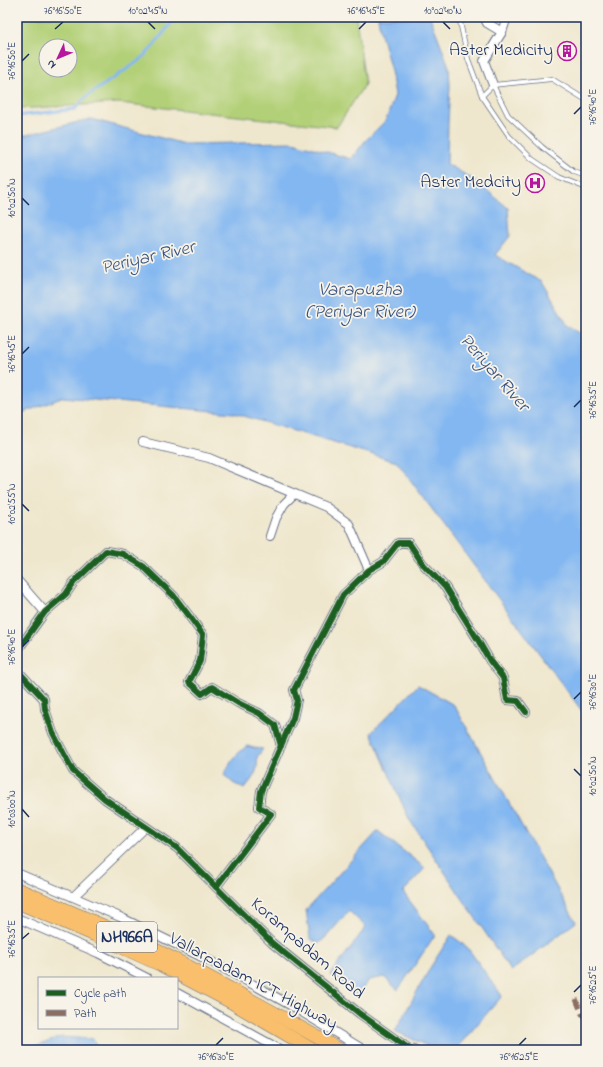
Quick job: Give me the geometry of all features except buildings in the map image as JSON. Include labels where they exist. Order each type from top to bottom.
[{"type":"highway","name":"Vallarpadam ICT Highway","points":[[17,889],[95,922],[157,951],[232,996],[314,1050]]},
{"type":"highway","name":"Vallarpadam ICT Highway","points":[[17,902],[95,934],[232,996],[340,1050]]},
{"type":"street","points":[[484,17],[487,23],[502,32]]},
{"type":"street","points":[[493,85],[484,61],[502,32],[506,17]]},
{"type":"street","points":[[144,442],[208,458],[326,507],[349,524],[369,570]]},
{"type":"street","points":[[270,536],[276,518],[284,504],[294,494]]},
{"type":"street","points":[[216,887],[271,814],[259,807],[261,791],[293,718],[297,700],[294,690],[343,595],[369,570],[383,562],[398,543],[409,543],[423,564],[445,587],[490,661],[503,678],[507,700],[518,702],[526,712]]},
{"type":"street","points":[[17,651],[45,612],[66,594],[74,582],[106,551],[123,554],[143,566],[174,596],[204,635],[200,661],[189,682],[202,694],[212,687],[238,703],[259,713],[275,725],[281,746]]},
{"type":"street","points":[[17,580],[45,612]]},
{"type":"street","name":"Korampadam Road","points":[[17,670],[44,699],[45,709],[53,733],[73,771],[105,799],[177,848],[272,943],[360,1014],[408,1048],[414,1050]]},
{"type":"street","points":[[73,897],[146,827]]},
{"type":"street","points":[[17,874],[120,917],[214,963],[292,1006],[364,1050]]},
{"type":"street","points":[[17,918],[98,953],[145,977]]},
{"type":"street","points":[[178,994],[281,1050]]},
{"type":"lane","points":[[459,17],[468,59],[482,96],[509,136],[532,159],[559,177],[586,188]]},
{"type":"lane","points":[[482,96],[493,85],[552,79],[586,100]]},
{"type":"lane","points":[[493,85],[508,115],[542,147],[574,172],[586,176]]},
{"type":"green space","points":[[17,17],[356,17],[365,84],[337,127],[119,103],[17,109]]},
{"type":"water","name":"Varapuzha (Periyar River)","points":[[378,17],[430,17],[449,67],[450,86],[447,164],[476,181],[508,208],[510,236],[495,255],[542,282],[568,326],[586,337],[586,367],[583,376],[586,374],[586,719],[582,711],[397,462],[234,413],[64,397],[17,415],[17,137],[91,119],[184,144],[293,142],[351,159],[366,140],[386,120],[395,95],[391,71]]},
{"type":"water","points":[[418,685],[454,705],[576,922],[511,971],[409,819],[371,733]]},
{"type":"water","points":[[247,746],[263,749],[257,757],[255,774],[244,789],[233,783],[224,775],[234,759]]},
{"type":"water","points":[[378,831],[425,868],[403,892],[435,935],[398,990],[384,977],[369,980],[357,996],[330,975],[366,927],[349,911],[318,944],[310,938],[306,910]]},
{"type":"water","points":[[451,935],[467,947],[502,996],[455,1050],[436,1050],[395,1031],[430,968]]},
{"type":"water","points":[[61,1037],[93,1039],[98,1050],[26,1050]]},
{"type":"waterway","points":[[17,116],[75,109],[86,97],[140,60],[177,17]]},
{"type":"marked path","points":[[576,999],[582,1014],[586,1016]]},
{"type":"cycle path","points":[[216,887],[271,814],[259,807],[261,791],[293,718],[297,700],[294,690],[343,595],[369,570],[383,562],[398,543],[409,543],[423,564],[445,587],[490,661],[503,678],[507,700],[518,701],[526,712]]},
{"type":"cycle path","points":[[17,651],[45,612],[66,594],[74,582],[106,551],[123,554],[143,566],[174,596],[203,635],[200,661],[189,682],[202,694],[212,687],[238,703],[259,713],[275,725],[281,746]]},
{"type":"cycle path","points":[[17,670],[44,699],[45,709],[53,733],[73,771],[105,799],[177,848],[272,943],[360,1014],[408,1048],[414,1050]]},
{"type":"place","name":"Aster Medicity","points":[[567,51]]},
{"type":"place","name":"Aster Medcity","points":[[535,183]]},
{"type":"water label","name":"Periyar River","points":[[148,258]]},
{"type":"water label","name":"Periyar River","points":[[494,373]]}]
